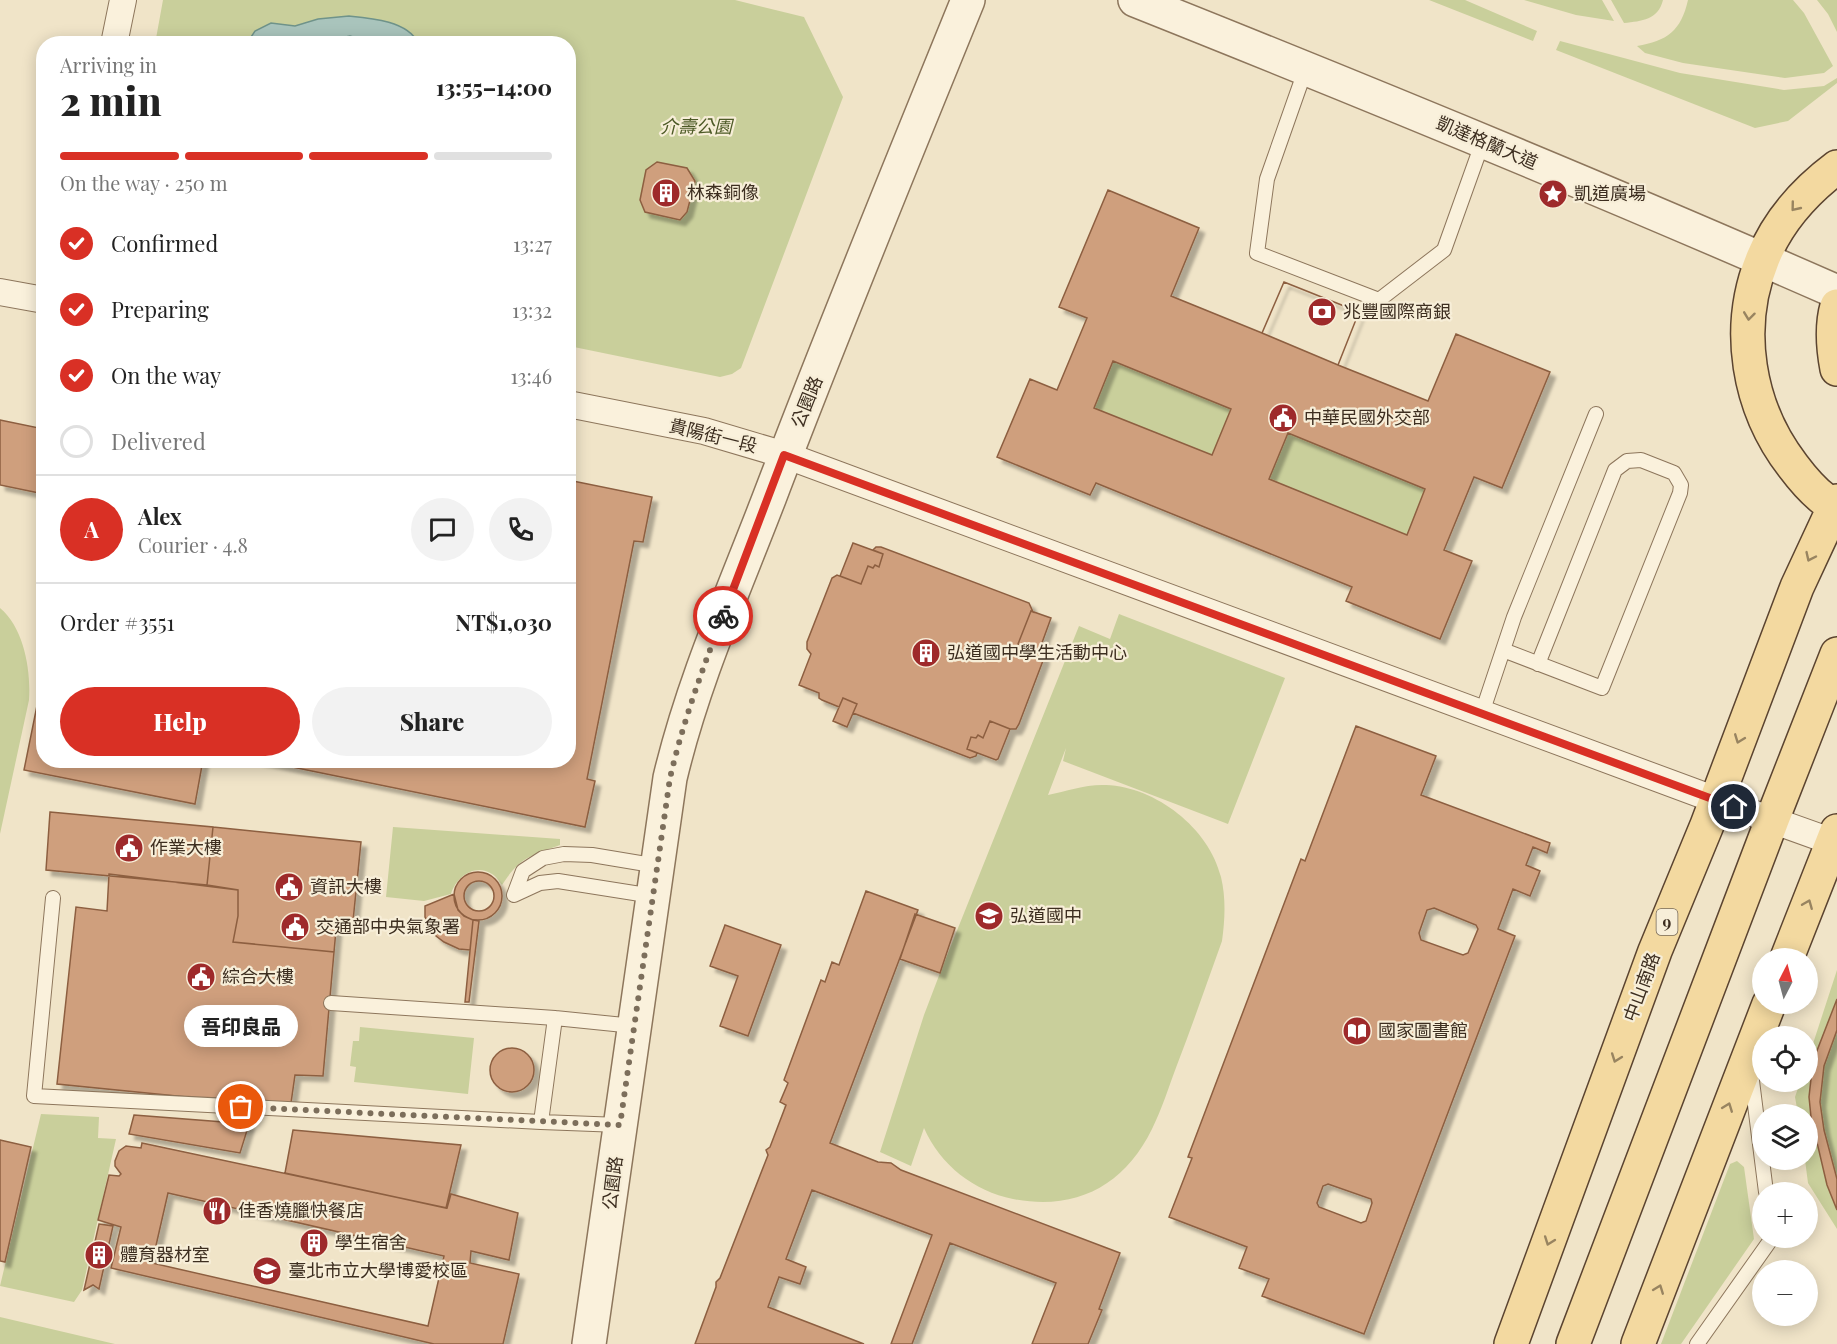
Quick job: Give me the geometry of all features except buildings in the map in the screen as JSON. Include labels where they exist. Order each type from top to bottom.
[{"type":"main road","points":[[1836,504],[1826,501],[1802,478],[1782,452],[1766,423],[1755,393],[1749,360],[1748,328],[1752,295],[1762,259],[1775,234],[1793,207],[1816,183],[1837,167]]},
{"type":"main road","points":[[1837,306],[1833,332],[1833,351],[1837,369]]},
{"type":"main road","name":"中山南路","points":[[1511,1344],[1655,951],[1707,825],[1797,587],[1836,504]]},
{"type":"main road","points":[[1573,1344],[1837,654]]},
{"type":"main road","points":[[1790,948],[1835,836]]},
{"type":"main road","points":[[1638,1344],[1764,1014]]},
{"type":"street","points":[[116,36],[123,0]]},
{"type":"street","name":"公園路","points":[[590,1344],[670,778],[680,735],[695,689],[784,455],[968,0]]},
{"type":"street","name":"凱達格蘭大道","points":[[1135,0],[1483,141],[1837,292]]},
{"type":"street","points":[[0,292],[36,299]]},
{"type":"street","name":"貴陽街一段","points":[[576,406],[704,431],[784,455],[1716,800],[1772,820],[1835,836]]},
{"type":"lane","points":[[1306,68],[1267,179],[1257,253],[1379,300],[1444,250],[1483,141]]},
{"type":"lane","points":[[1482,714],[1518,606],[1596,414]]},
{"type":"lane","points":[[1503,650],[1538,664],[1602,688],[1680,493],[1681,485],[1674,473],[1641,460],[1627,460],[1615,470],[1538,664]]},
{"type":"lane","points":[[564,854],[592,855],[656,881],[540,883],[514,896],[524,872],[543,858],[564,854]]},
{"type":"lane","points":[[53,898],[34,1096],[620,1125]]},
{"type":"lane","points":[[331,1003],[555,1018],[634,1026]]},
{"type":"lane","points":[[541,1122],[555,1018]]},
{"type":"lane","points":[[1749,1053],[1765,1182]]},
{"type":"lane","points":[[1697,1344],[1765,1248]]},
{"type":"green space","name":"介壽公園","points":[[163,0],[735,0],[804,17],[843,97],[741,368],[732,374],[720,377],[576,347],[576,36],[156,36]]},
{"type":"green space","points":[[1429,0],[1465,0],[1537,31],[1533,41]]},
{"type":"green space","points":[[1524,0],[1602,0],[1614,21],[1576,15]]},
{"type":"green space","points":[[1611,0],[1663,0],[1661,7],[1653,16],[1624,23]]},
{"type":"green space","points":[[1688,0],[1793,0],[1804,13],[1833,66],[1824,73],[1785,78],[1683,63],[1645,53],[1637,46],[1657,41],[1671,33],[1681,20]]},
{"type":"green space","points":[[1817,0],[1837,0],[1837,32],[1828,14]]},
{"type":"green space","points":[[1560,41],[1680,73],[1784,90],[1824,86],[1837,78],[1837,83],[1788,121],[1755,128],[1556,50]]},
{"type":"green space","points":[[1113,361],[1231,409],[1212,455],[1094,408]]},
{"type":"green space","points":[[1288,433],[1425,489],[1407,535],[1269,479]]},
{"type":"green space","points":[[0,608],[15,627],[24,650],[29,676],[29,700],[0,834]]},
{"type":"green space","points":[[1119,614],[1285,678],[1228,824],[1063,761],[1066,748],[1048,795],[1091,786],[1106,785],[1125,788],[1143,793],[1161,802],[1193,827],[1215,859],[1221,877],[1224,901],[1223,933],[1159,1114],[1141,1149],[1127,1166],[1096,1190],[1057,1201],[1036,1202],[1013,1199],[985,1190],[960,1174],[939,1154],[924,1128],[911,1166],[880,1152],[924,1015],[1079,626],[1110,639]]},
{"type":"green space","points":[[393,827],[560,839],[560,845],[520,863],[502,885],[493,875],[479,870],[462,877],[451,894],[424,901],[386,897]]},
{"type":"green space","points":[[1837,970],[1837,1229],[1818,1199],[1818,1182],[1808,1182],[1806,1170],[1818,1170],[1818,1104],[1796,1104],[1795,1097],[1797,1092],[1818,1092],[1818,1028]]},
{"type":"green space","points":[[360,1027],[474,1038],[468,1094],[354,1082],[356,1067],[350,1066],[353,1041],[359,1041]]},
{"type":"green space","points":[[41,1114],[99,1117],[98,1138],[116,1139],[82,1290],[74,1302],[0,1286]]},
{"type":"green space","points":[[1737,1161],[1744,1167],[1752,1225],[1752,1242],[1681,1344],[1661,1344],[1730,1164]]},
{"type":"green space","points":[[0,1317],[115,1344],[0,1344]]},
{"type":"water","points":[[349,16],[377,20],[397,25],[413,36],[252,36],[255,31],[271,23],[295,26],[318,19]]},
{"type":"way so far","points":[[241,1107],[620,1125],[670,778],[680,735],[695,689],[723,616]]},
{"type":"place","name":"林森銅像","points":[[666,193]]},
{"type":"place","name":"凱道廣場","points":[[1553,194]]},
{"type":"place","name":"兆豐國際商銀","points":[[1322,312]]},
{"type":"place","name":"中華民國外交部","points":[[1283,418]]},
{"type":"place","name":"弘道國中學生活動中心","points":[[926,653]]},
{"type":"place","name":"作業大樓","points":[[129,848]]},
{"type":"place","name":"資訊大樓","points":[[289,887]]},
{"type":"place","name":"弘道國中","points":[[989,916]]},
{"type":"place","name":"交通部中央氣象署","points":[[295,927]]},
{"type":"place","name":"綜合大樓","points":[[201,977]]},
{"type":"place","name":"國家圖書館","points":[[1357,1031]]},
{"type":"place","name":"吾印良品","points":[[241,1107]]},
{"type":"place","name":"佳香燒臘快餐店","points":[[217,1211]]},
{"type":"place","name":"學生宿舍","points":[[314,1243]]},
{"type":"place","name":"體育器材室","points":[[99,1255]]},
{"type":"place","name":"臺北市立大學博愛校區","points":[[267,1271]]},
{"type":"route","points":[[723,616],[784,455],[1734,807]]}]
